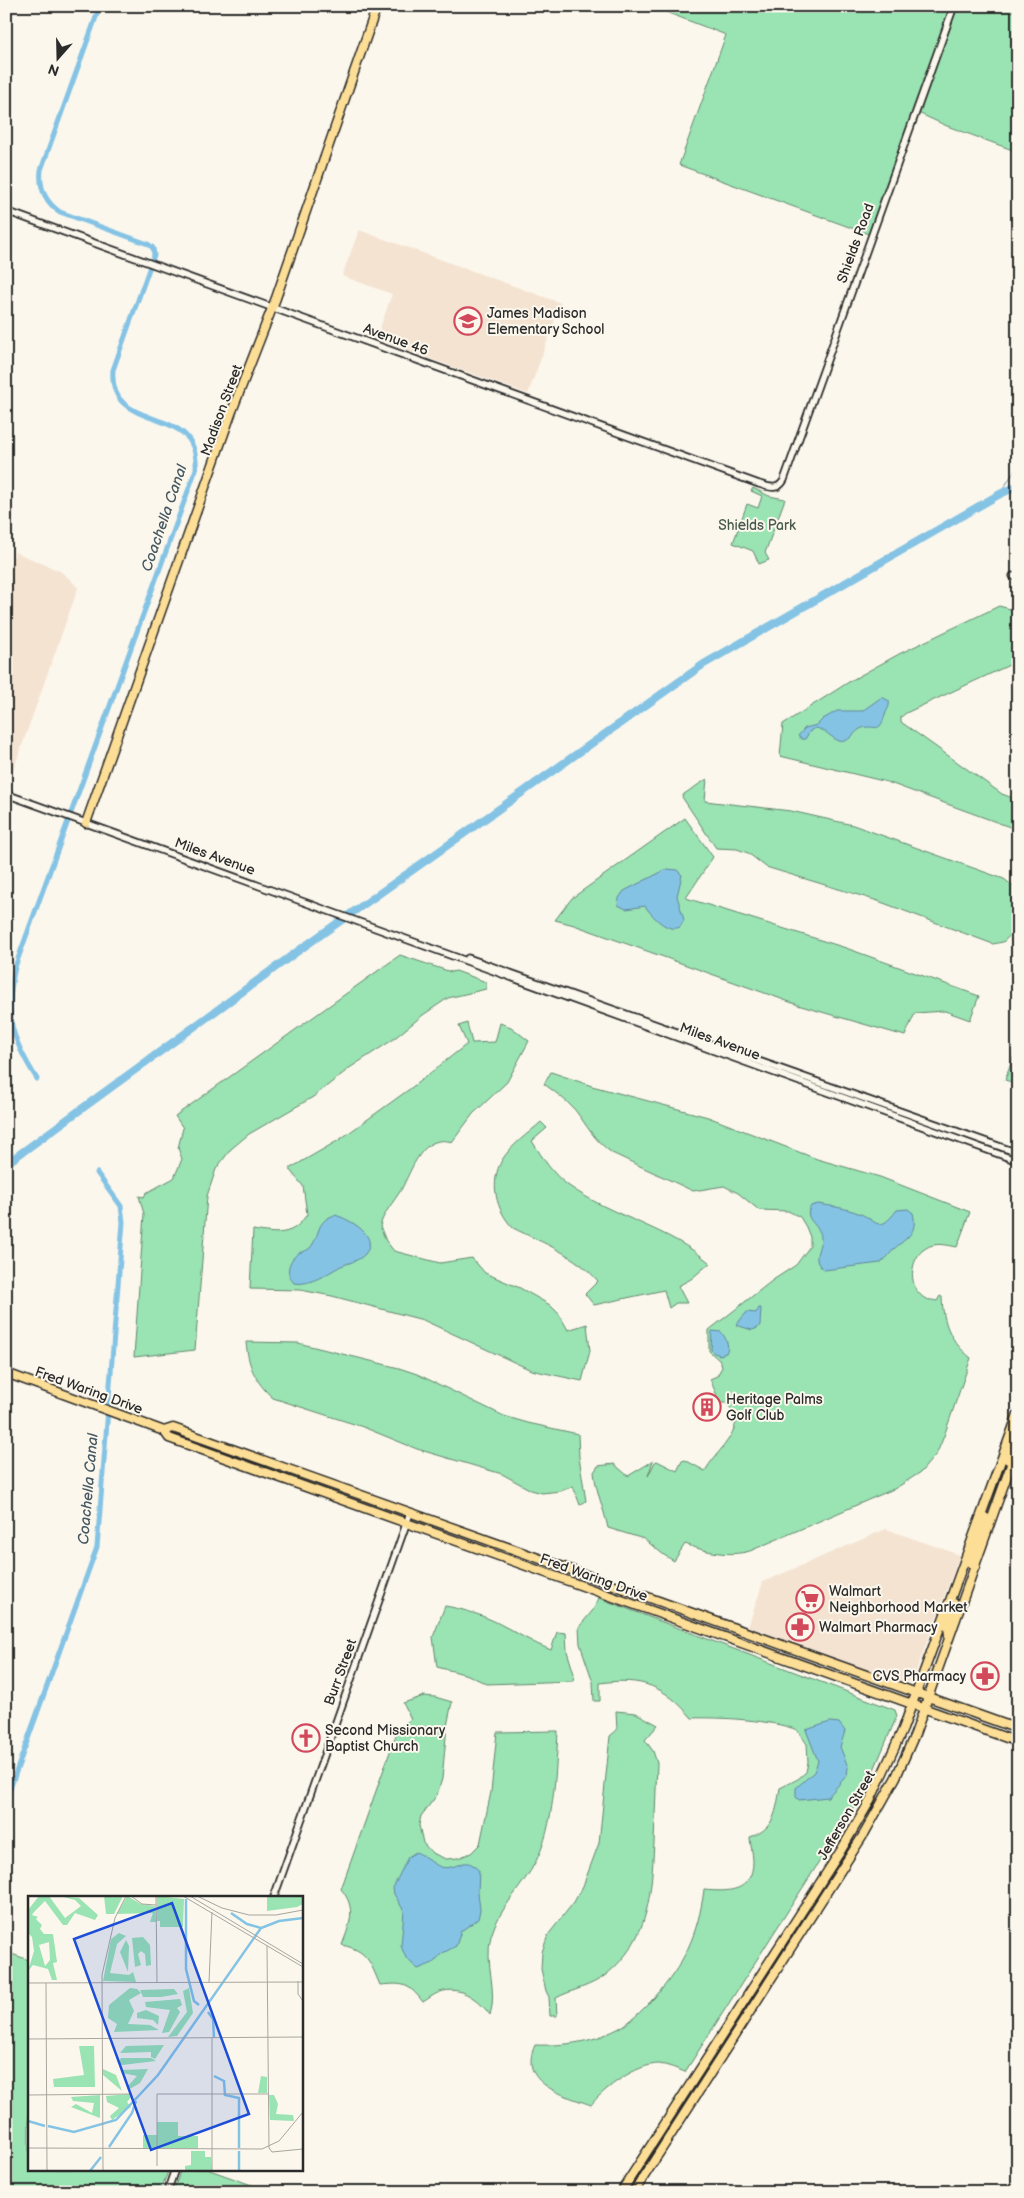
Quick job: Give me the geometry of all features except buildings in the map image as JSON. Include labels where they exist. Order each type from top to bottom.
[{"type":"main road","name":"Madison Street","points":[[86,823],[232,411],[272,308],[377,6]]},
{"type":"main road","name":"Fred Waring Drive","points":[[6,1373],[164,1431],[170,1438],[1018,1742]]},
{"type":"main road","name":"Jefferson Street","points":[[621,2192],[856,1827],[885,1771],[912,1704],[1018,1414]]},
{"type":"main road","name":"Fred Waring Drive","points":[[164,1431],[173,1428],[1018,1730]]},
{"type":"main road","points":[[1012,1462],[1008,1457],[1018,1429]]},
{"type":"main road","name":"Jefferson Street","points":[[634,2192],[880,1808],[903,1762],[924,1709],[1018,1445]]},
{"type":"main road","points":[[975,1567],[970,1564],[982,1527],[989,1493]]},
{"type":"main road","points":[[949,1640],[948,1625],[955,1604],[950,1601]]},
{"type":"main road","points":[[999,1735],[1018,1738]]},
{"type":"street","name":"Shields Road","points":[[778,487],[783,482],[954,6]]},
{"type":"street","name":"Avenue 46","points":[[6,210],[759,484],[771,488],[778,487]]},
{"type":"street","name":"Miles Avenue","points":[[6,794],[1018,1161]]},
{"type":"street","name":"Miles Avenue","points":[[416,942],[529,978],[1018,1153]]},
{"type":"street","name":"Burr Street","points":[[274,1896],[410,1513]]},
{"type":"street","points":[[167,2192],[175,2170]]},
{"type":"shaded area","name":"James Madison Elementary School","points":[[359,230],[561,303],[528,394],[376,339],[392,294],[342,276]]},
{"type":"shaded area","points":[[15,552],[60,571],[78,588],[8,785],[6,785],[6,563],[11,565]]},
{"type":"shaded area","points":[[886,1529],[960,1555],[913,1679],[905,1683],[748,1627],[763,1582]]},
{"type":"green space","points":[[650,6],[1002,6],[1018,12],[1018,152],[947,126],[916,112],[871,235],[679,165],[726,35]]},
{"type":"green space","name":"Shields Park","points":[[753,488],[769,496],[785,499],[765,553],[769,560],[759,564],[753,551],[733,543],[747,504],[758,508],[762,496],[751,491]]},
{"type":"green space","points":[[999,606],[1018,611],[1018,661],[906,713],[901,717],[901,722],[1002,794],[1018,800],[1018,830],[887,782],[780,756],[783,724],[852,680],[899,654]]},
{"type":"green space","points":[[707,779],[705,801],[791,811],[853,825],[1004,879],[1018,890],[1018,928],[1003,942],[993,944],[878,901],[766,867],[748,853],[737,849],[716,848],[682,797]]},
{"type":"green space","points":[[685,818],[713,857],[686,898],[846,948],[979,996],[970,1020],[945,1011],[915,1013],[905,1036],[801,1006],[574,925],[555,920],[572,898]]},
{"type":"green space","points":[[400,955],[451,972],[456,971],[486,982],[486,989],[448,998],[391,1041],[351,1067],[313,1097],[249,1134],[231,1149],[216,1169],[207,1196],[195,1350],[134,1357],[144,1214],[139,1196],[144,1197],[146,1193],[174,1178],[182,1159],[178,1148],[183,1128],[175,1116]]},
{"type":"green space","points":[[467,1023],[472,1043],[495,1042],[500,1023],[511,1027],[529,1041],[507,1082],[473,1114],[452,1142],[442,1141],[433,1143],[419,1155],[380,1226],[386,1241],[394,1251],[440,1263],[472,1258],[485,1273],[520,1288],[550,1305],[559,1314],[568,1330],[587,1324],[590,1351],[582,1381],[531,1370],[423,1320],[332,1296],[300,1290],[250,1289],[253,1230],[284,1232],[296,1227],[307,1214],[303,1186],[289,1169],[339,1140],[411,1088],[467,1044],[459,1026]]},
{"type":"green space","points":[[1018,1043],[1018,1084],[1005,1080]]},
{"type":"green space","points":[[551,1072],[592,1086],[708,1117],[817,1159],[880,1177],[970,1212],[957,1247],[941,1244],[930,1246],[920,1253],[914,1266],[913,1281],[916,1288],[926,1299],[937,1301],[940,1296],[942,1297],[944,1315],[949,1331],[958,1345],[971,1358],[937,1453],[921,1472],[896,1488],[742,1553],[717,1553],[685,1544],[674,1561],[644,1539],[608,1528],[595,1479],[594,1472],[598,1466],[614,1464],[628,1476],[653,1461],[648,1476],[657,1461],[677,1471],[682,1461],[685,1460],[705,1471],[728,1439],[737,1417],[727,1403],[720,1403],[710,1379],[717,1376],[722,1367],[720,1361],[709,1351],[709,1330],[773,1280],[796,1265],[810,1246],[810,1237],[800,1217],[788,1211],[759,1210],[738,1193],[724,1186],[693,1191],[612,1153],[595,1138],[572,1106],[544,1084]]},
{"type":"green space","points":[[541,1122],[547,1128],[532,1141],[548,1165],[563,1181],[586,1197],[677,1241],[710,1263],[691,1279],[678,1286],[687,1303],[676,1303],[669,1308],[664,1290],[594,1305],[585,1294],[598,1281],[589,1272],[558,1250],[513,1228],[507,1221],[496,1196],[495,1187],[498,1169],[510,1149]]},
{"type":"green space","points":[[246,1342],[298,1343],[399,1368],[417,1374],[504,1416],[578,1434],[579,1457],[586,1501],[580,1505],[573,1486],[561,1491],[542,1493],[531,1490],[502,1474],[417,1449],[363,1427],[273,1398],[261,1386],[253,1373]]},
{"type":"green space","points":[[599,1598],[895,1710],[897,1716],[870,1779],[846,1820],[685,2072],[659,2064],[641,2068],[631,2072],[612,2085],[591,2105],[557,2092],[546,2086],[538,2078],[532,2069],[531,2058],[535,2045],[569,2044],[602,2036],[623,2026],[654,1998],[674,1973],[688,1948],[698,1921],[704,1890],[730,1890],[744,1885],[749,1879],[753,1861],[750,1837],[758,1834],[769,1824],[775,1812],[780,1788],[798,1779],[806,1772],[808,1762],[807,1744],[797,1730],[761,1722],[692,1718],[672,1698],[652,1686],[629,1681],[600,1683],[600,1701],[594,1701],[593,1682],[580,1644],[579,1627],[593,1610]]},
{"type":"green space","points":[[445,1606],[486,1617],[551,1650],[557,1632],[566,1633],[567,1651],[574,1674],[573,1681],[487,1684],[468,1675],[437,1667],[433,1637]]},
{"type":"green space","points":[[424,1696],[452,1702],[447,1726],[442,1779],[437,1795],[421,1816],[419,1825],[423,1843],[432,1853],[446,1859],[458,1858],[471,1853],[480,1844],[491,1792],[497,1732],[558,1731],[553,1798],[547,1832],[531,1871],[505,1907],[491,1936],[489,1956],[493,1996],[490,2015],[475,1999],[462,1992],[448,1990],[440,1992],[423,2002],[413,1991],[400,1984],[380,1985],[363,1954],[351,1947],[342,1945],[351,1916],[349,1903],[341,1889],[396,1735],[404,1724],[411,1719],[403,1703]]},
{"type":"green space","points":[[616,1711],[636,1713],[658,1725],[645,1740],[653,1751],[657,1763],[654,1843],[646,1914],[632,1946],[621,1960],[601,1978],[556,1998],[557,2016],[550,2016],[549,1997],[541,1969],[542,1952],[548,1935],[574,1902],[583,1886],[599,1843],[610,1736],[617,1730]]},
{"type":"green space","points":[[6,1952],[28,1960],[28,2170],[169,2170],[160,2192],[6,2192]]},
{"type":"green space","points":[[181,2170],[210,2170],[271,2192],[173,2192]]},
{"type":"water","points":[[882,697],[889,701],[889,705],[879,727],[862,728],[846,741],[839,741],[822,730],[815,728],[810,731],[805,739],[798,736],[805,728],[817,725],[837,711],[862,711]]},
{"type":"water","points":[[667,869],[677,870],[682,875],[677,896],[684,920],[680,927],[670,928],[665,926],[645,906],[626,909],[618,905],[619,898],[624,891]]},
{"type":"water","points":[[818,1204],[853,1211],[877,1224],[885,1222],[897,1210],[908,1209],[913,1213],[913,1230],[880,1263],[824,1270],[817,1258],[821,1242],[820,1233],[809,1215],[811,1206]]},
{"type":"water","points":[[335,1215],[355,1224],[366,1235],[369,1247],[365,1254],[357,1260],[312,1281],[294,1283],[289,1273],[289,1265],[293,1258],[310,1248],[324,1221]]},
{"type":"water","points":[[761,1308],[760,1325],[758,1328],[752,1330],[736,1325],[747,1312],[756,1313]]},
{"type":"water","points":[[712,1331],[721,1332],[727,1342],[726,1353],[720,1355],[711,1350]]},
{"type":"water","points":[[830,1722],[839,1723],[845,1731],[840,1747],[848,1767],[847,1775],[828,1797],[799,1800],[796,1797],[796,1788],[814,1772],[818,1761],[806,1730]]},
{"type":"water","points":[[416,1852],[441,1867],[447,1868],[465,1863],[470,1863],[474,1866],[479,1871],[478,1892],[480,1910],[478,1919],[461,1931],[456,1946],[441,1954],[433,1963],[418,1969],[406,1958],[401,1946],[404,1911],[394,1894],[393,1888],[408,1857]]},
{"type":"waterway","name":"Coachella Canal","points":[[37,1079],[21,1051],[12,1026],[10,999],[15,967],[196,469],[193,448],[184,434],[170,425],[138,413],[124,404],[115,391],[113,370],[154,255],[153,248],[148,244],[60,212],[50,204],[42,189],[41,170],[100,6]]},
{"type":"waterway","points":[[1000,494],[1018,465]]},
{"type":"waterway","points":[[6,1164],[298,951],[704,664],[1000,494],[1018,486]]},
{"type":"waterway","name":"Coachella Canal","points":[[6,1800],[97,1547],[123,1222],[121,1206],[97,1173]]},
{"type":"place","name":"James Madison Elementary School","points":[[468,321]]},
{"type":"place","name":"Heritage Palms Golf Club","points":[[707,1407]]},
{"type":"place","name":"Walmart Neighborhood Market","points":[[810,1599]]},
{"type":"place","name":"Walmart Pharmacy","points":[[800,1627]]},
{"type":"place","name":"CVS Pharmacy","points":[[985,1676]]},
{"type":"place","name":"Second Missionary Baptist Church","points":[[306,1738]]}]
